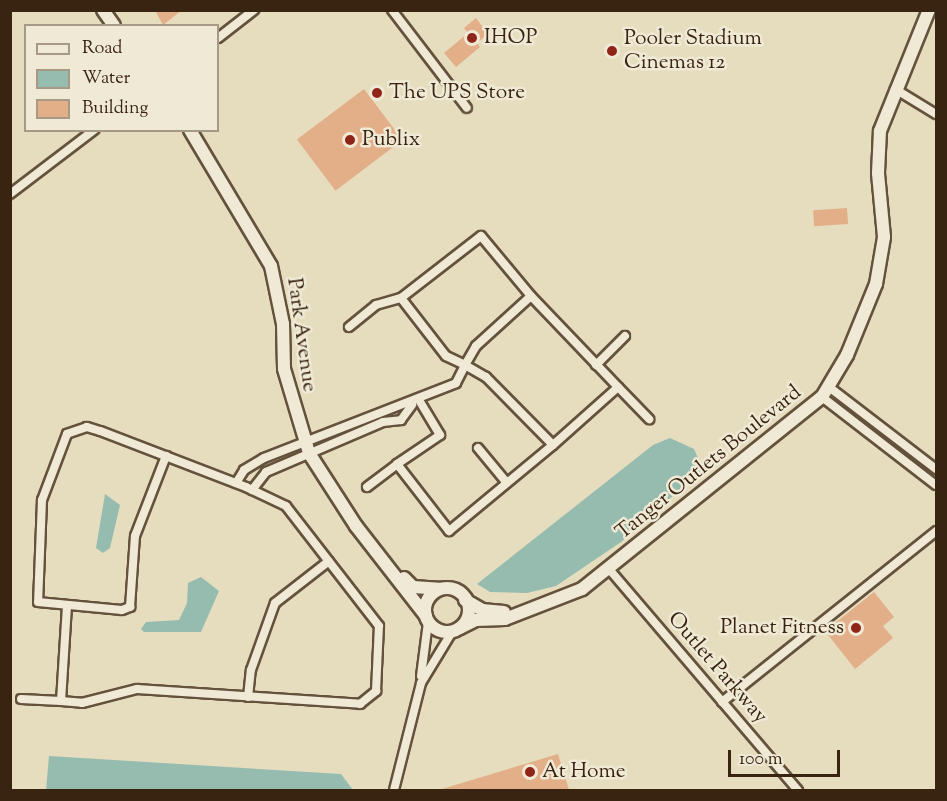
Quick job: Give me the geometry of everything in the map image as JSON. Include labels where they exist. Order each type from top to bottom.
[{"type":"street","points":[[103,10],[113,24]]},
{"type":"street","points":[[219,37],[254,10]]},
{"type":"street","points":[[392,10],[466,108]]},
{"type":"street","name":"Tanger Outlets Boulevard","points":[[456,630],[468,622],[514,615],[563,598],[609,570],[825,392],[868,308],[879,270],[884,237],[878,144],[895,88],[929,10]]},
{"type":"street","points":[[895,88],[936,114]]},
{"type":"street","points":[[10,194],[91,132]]},
{"type":"street","name":"Park Avenue","points":[[191,132],[271,266],[283,324],[284,369],[307,447],[427,619]]},
{"type":"street","points":[[349,327],[376,306],[401,298],[482,236],[531,296],[649,419]]},
{"type":"street","points":[[252,490],[266,472],[307,447],[456,383],[476,346],[531,296]]},
{"type":"street","points":[[401,298],[446,356],[465,365],[503,392],[553,445]]},
{"type":"street","points":[[596,365],[625,336]]},
{"type":"street","points":[[397,464],[449,531],[553,445],[618,387]]},
{"type":"street","points":[[825,392],[936,469]]},
{"type":"street","points":[[825,392],[936,485]]},
{"type":"street","points":[[236,483],[253,464],[401,420],[405,410],[417,400]]},
{"type":"street","points":[[367,487],[440,435],[417,400]]},
{"type":"street","points":[[21,699],[82,703],[137,689],[360,704],[376,691],[379,626],[286,506],[236,483],[166,456],[87,426],[67,434],[42,500],[36,590],[42,605],[130,607],[135,536],[166,456]]},
{"type":"street","points":[[478,448],[507,483]]},
{"type":"street","points":[[722,702],[936,531]]},
{"type":"street","points":[[248,697],[251,670],[275,603],[329,561]]},
{"type":"street","name":"Outlet Parkway","points":[[609,570],[798,790]]},
{"type":"street","name":"Park Avenue","points":[[394,574],[413,587],[441,589]]},
{"type":"street","points":[[394,790],[421,683],[428,599],[441,589],[458,592],[465,600],[482,610],[514,615]]},
{"type":"street","points":[[421,683],[469,614],[465,600]]},
{"type":"street","points":[[61,702],[67,606]]},
{"type":"street","points":[[427,619],[436,629],[456,630]]},
{"type":"water","points":[[670,438],[694,449],[703,469],[621,542],[556,586],[527,593],[490,592],[477,584],[653,445]]},
{"type":"water","points":[[105,494],[120,505],[110,548],[103,553],[96,548]]},
{"type":"water","points":[[201,577],[219,591],[201,632],[144,632],[141,629],[146,622],[179,620],[187,603],[188,583]]},
{"type":"water","points":[[49,756],[341,774],[353,790],[46,790]]},
{"type":"building","points":[[155,10],[182,10],[164,24]]},
{"type":"building","name":"IHOP","points":[[476,18],[488,34],[477,43],[480,47],[456,67],[444,53],[468,33],[464,28]]},
{"type":"building","name":"Publix","points":[[364,89],[403,140],[335,191],[297,140]]},
{"type":"building","points":[[847,208],[848,224],[814,226],[813,210]]},
{"type":"building","name":"Planet Fitness","points":[[874,592],[894,617],[883,626],[893,638],[855,669],[825,631]]},
{"type":"building","name":"At Home","points":[[558,754],[569,790],[442,790],[442,789]]},
{"type":"place","name":"IHOP","points":[[472,38]]},
{"type":"place","name":"Pooler Stadium Cinemas 12","points":[[612,51]]},
{"type":"place","name":"The UPS Store","points":[[377,93]]},
{"type":"place","name":"Publix","points":[[350,140]]},
{"type":"place","name":"Planet Fitness","points":[[856,628]]},
{"type":"place","name":"At Home","points":[[530,772]]}]
